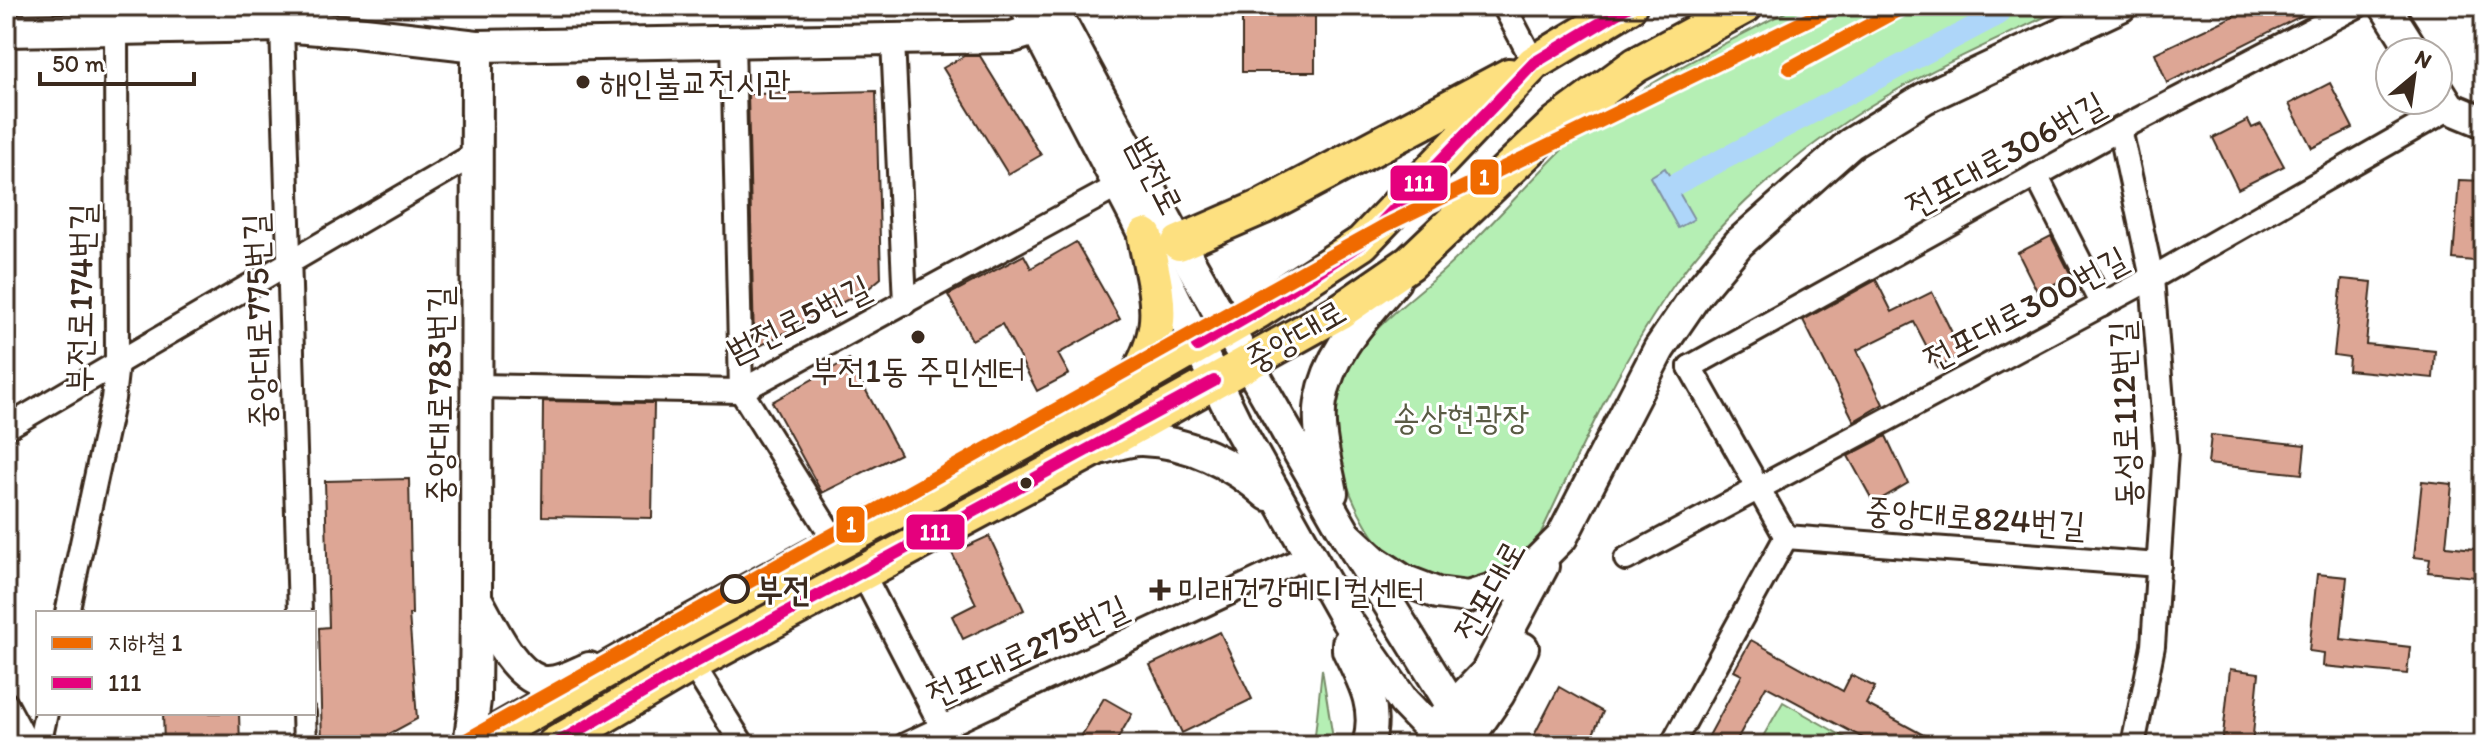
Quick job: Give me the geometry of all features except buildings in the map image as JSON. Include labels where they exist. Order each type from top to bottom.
[{"type":"main road","name":"중앙대로","points":[[472,745],[1229,328],[1362,243],[1534,63],[1629,6]]},
{"type":"main road","name":"중앙대로","points":[[554,745],[692,664],[1090,451],[1339,312],[1410,263],[1557,123],[1636,65],[1745,6]]},
{"type":"main road","points":[[1410,263],[1343,343],[1320,403],[1321,433],[1342,527],[1374,561],[1403,580],[1437,593],[1468,597],[1518,581],[1562,537],[1659,349],[1696,295],[1739,243],[1850,144],[1925,98],[2121,6]]},
{"type":"main road","points":[[2385,6],[2404,36]]},
{"type":"main road","points":[[6,31],[282,26],[477,46],[893,40],[1012,37],[1043,16]]},
{"type":"main road","name":"범전로","points":[[1043,16],[1118,186],[1214,381]]},
{"type":"main road","name":"범전로","points":[[1043,16],[1248,362]]},
{"type":"main road","name":"중앙대로783번길","points":[[472,745],[476,599],[477,46]]},
{"type":"main road","points":[[1179,243],[1262,207],[1534,63]]},
{"type":"main road","points":[[2454,104],[2484,122]]},
{"type":"main road","points":[[1133,383],[1146,364],[1156,337],[1159,309],[1145,236]]},
{"type":"main road","name":"전포대로","points":[[1248,362],[1342,527],[1452,706],[1464,745]]},
{"type":"main road","points":[[1214,381],[1308,556],[1347,621],[1427,738],[1464,745]]},
{"type":"main road","points":[[1090,451],[1139,440],[1178,445],[1232,466],[1285,511]]},
{"type":"main road","name":"전포대로","points":[[1427,738],[1452,706],[1486,673],[1536,578],[1562,537]]},
{"type":"main road","name":"전포대로","points":[[1464,745],[1499,694],[1552,590],[1562,537]]},
{"type":"main road","points":[[476,599],[510,656],[540,682],[562,680],[594,666],[633,656]]},
{"type":"main road","points":[[1347,621],[1348,650],[1373,704],[1373,730],[1368,745]]},
{"type":"street","points":[[1504,6],[1534,63]]},
{"type":"street","name":"전포대로306번길","points":[[1690,367],[2120,129],[2357,6]]},
{"type":"street","name":"중앙대로775번길","points":[[282,26],[300,611]]},
{"type":"street","name":"부전로174번길","points":[[67,611],[113,399],[117,363],[116,29]]},
{"type":"street","points":[[893,40],[905,303]]},
{"type":"street","points":[[733,42],[741,391],[837,544]]},
{"type":"street","name":"전포대로300번길","points":[[1626,559],[2152,278],[2415,116]]},
{"type":"street","name":"동성로112번길","points":[[2120,129],[2152,278],[2166,451],[2153,646],[2133,745]]},
{"type":"street","points":[[6,428],[477,153]]},
{"type":"street","points":[[2036,175],[2102,305]]},
{"type":"street","name":"범전로5번길","points":[[477,386],[741,391],[1118,186]]},
{"type":"street","points":[[1659,349],[1690,367],[1786,537],[1672,745]]},
{"type":"street","name":"중앙대로824번길","points":[[1786,537],[2159,565]]},
{"type":"street","name":"전포대로275번길","points":[[905,745],[1308,556]]},
{"type":"street","points":[[862,572],[942,727]]},
{"type":"street","points":[[692,664],[743,745]]},
{"type":"street","points":[[6,704],[28,745]]},
{"type":"street","points":[[39,745],[46,715]]},
{"type":"street","points":[[304,715],[305,745]]},
{"type":"green space","name":"송상현광장","points":[[1797,6],[2067,6],[1930,72],[1851,118],[1803,152],[1757,191],[1715,233],[1678,279],[1636,344],[1599,412],[1532,552],[1518,565],[1492,579],[1473,583],[1425,582],[1400,566],[1381,547],[1365,523],[1342,468],[1336,439],[1335,412],[1340,387],[1358,352],[1383,323],[1461,254],[1583,130],[1661,78]]},
{"type":"green space","points":[[1322,669],[1334,745],[1314,745]]},
{"type":"green space","points":[[1783,702],[1858,745],[1758,745]]},
{"type":"water","points":[[1665,168],[1694,219],[1678,228],[1650,177]]},
{"type":"waterway","points":[[1674,185],[1999,14]]},
{"type":"metro line","name":"1","points":[[457,745],[1386,225],[1836,6]]},
{"type":"metro line","name":"1","points":[[1790,68],[1905,6]]},
{"type":"transit line","name":"111","points":[[1197,346],[1258,311],[1362,243],[1534,63],[1629,6]]},
{"type":"transit line","name":"111","points":[[554,745],[692,664],[1214,381]]},
{"type":"place","name":"해인불교전시관","points":[[583,82]]},
{"type":"place","name":"부전1동 주민센터","points":[[918,337]]},
{"type":"place","name":"부전","points":[[735,589]]},
{"type":"place","name":"미래건강메디컬센터","points":[[1160,590]]}]
